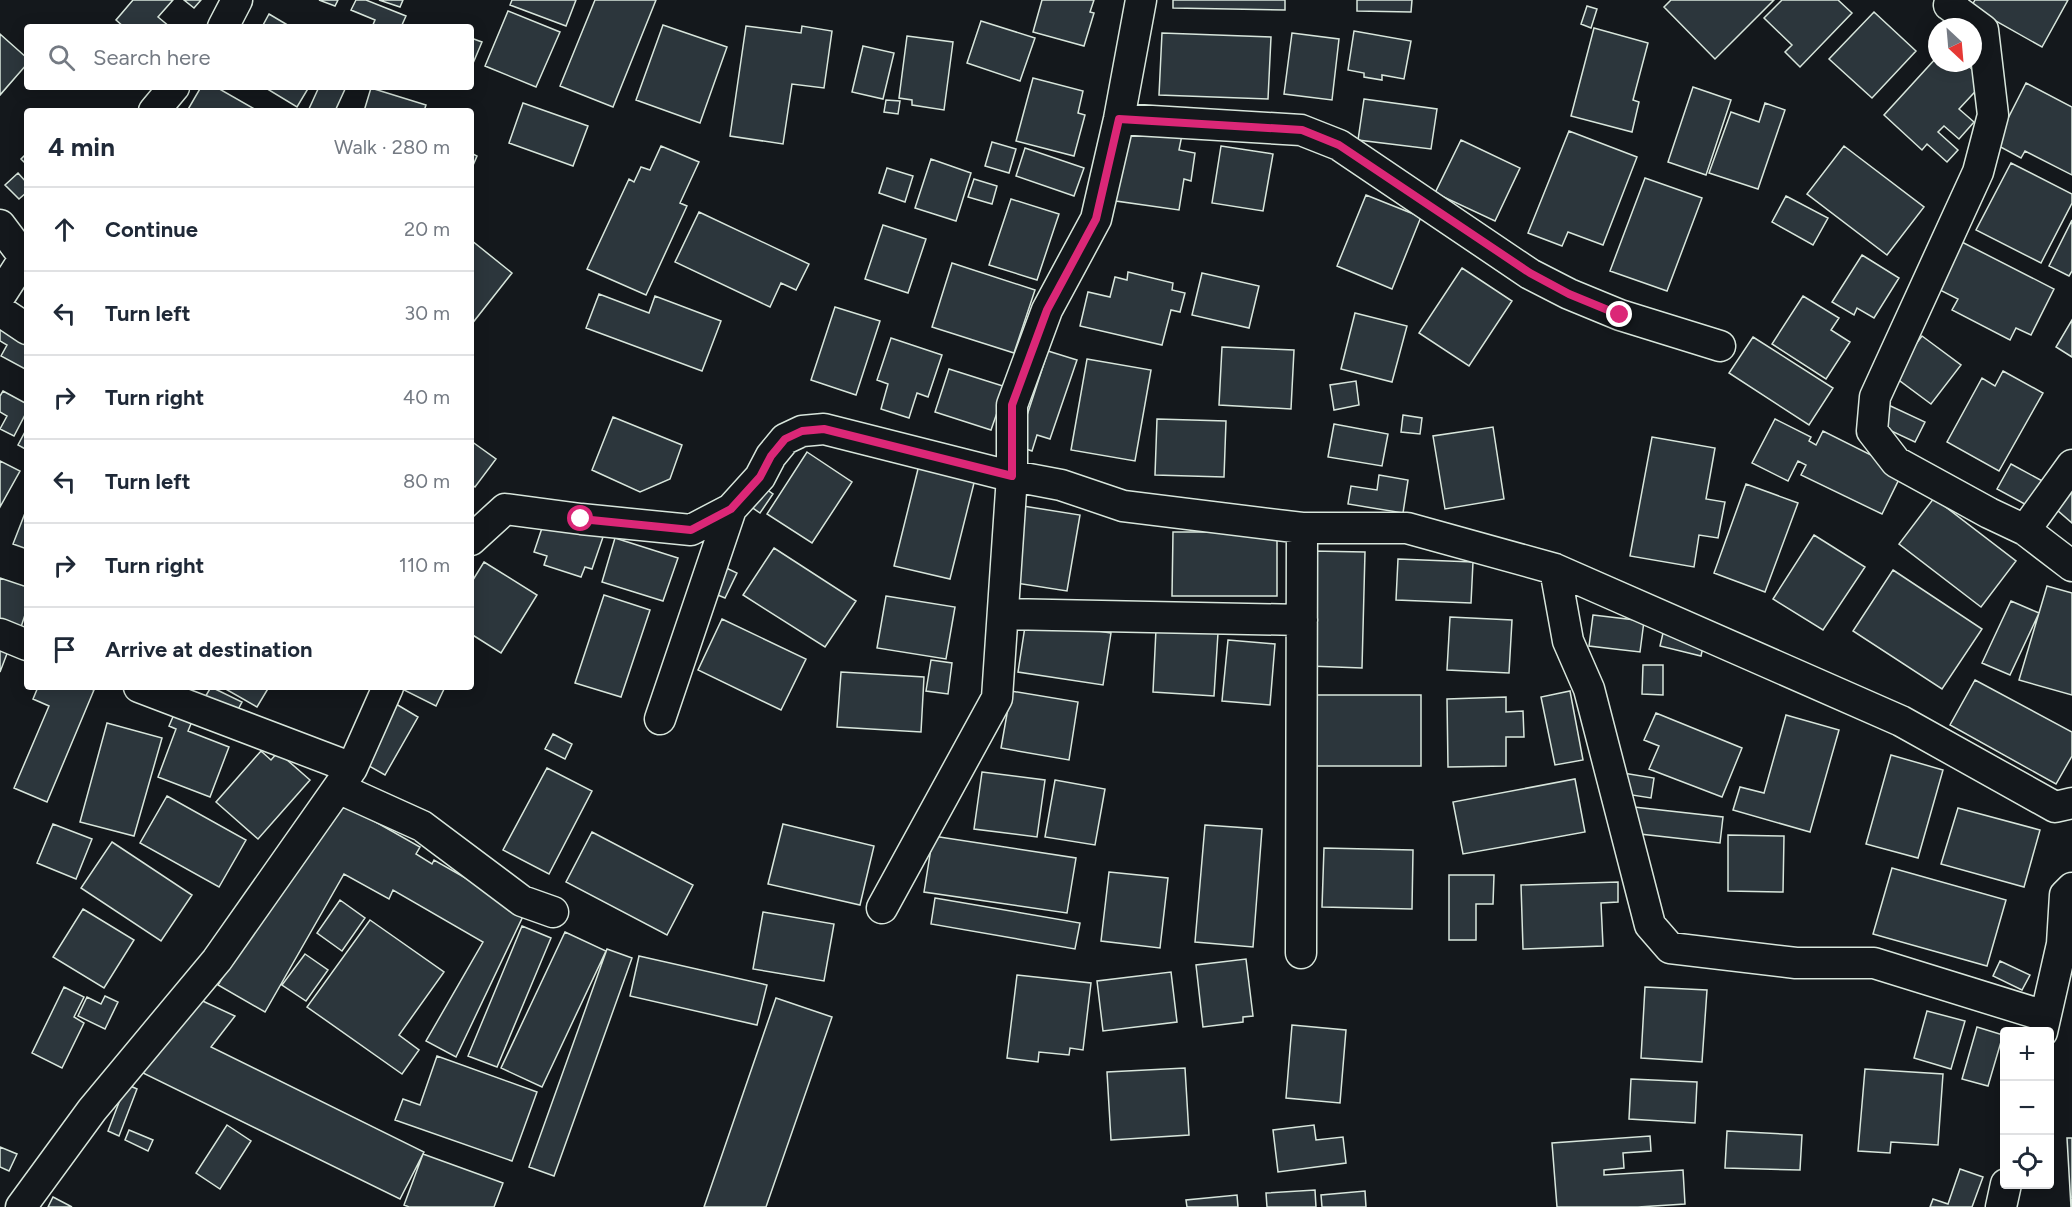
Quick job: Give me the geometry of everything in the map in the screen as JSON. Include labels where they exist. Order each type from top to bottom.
[{"type":"street","points":[[225,24],[237,0]]},
{"type":"street","points":[[882,908],[997,698],[1012,476],[1012,405],[1047,310],[1096,219],[1119,119],[1141,0]]},
{"type":"street","points":[[1934,0],[1983,30]]},
{"type":"street","points":[[1953,0],[1949,5],[1983,30],[1993,115],[1978,172],[1875,397],[1872,431],[1896,462],[2025,530],[2072,566]]},
{"type":"street","points":[[156,108],[172,90]]},
{"type":"street","points":[[1119,119],[1302,130],[1339,145],[1530,273],[1569,294],[1620,315],[1720,346]]},
{"type":"street","points":[[0,225],[24,255]]},
{"type":"street","points":[[0,296],[24,258]]},
{"type":"street","points":[[0,311],[24,327]]},
{"type":"street","points":[[474,537],[505,509],[691,530],[731,509],[760,477],[771,456],[785,439],[802,431],[824,429],[1012,476],[1061,485],[1123,506],[1302,528],[1407,528],[1555,569],[1901,721],[2055,807],[2072,803]]},
{"type":"street","points":[[2025,530],[2072,465]]},
{"type":"street","points":[[660,719],[731,509]]},
{"type":"street","points":[[1301,953],[1302,528]]},
{"type":"street","points":[[1555,569],[1568,641],[1589,689],[1650,925],[1670,948],[1796,963],[1874,963],[2043,1024],[2062,944],[2065,895],[2072,888]]},
{"type":"street","points":[[1003,614],[1302,621]]},
{"type":"street","points":[[0,634],[24,644]]},
{"type":"street","points":[[146,690],[345,778],[422,826],[522,901],[553,912]]},
{"type":"street","points":[[21,1207],[92,1110],[217,960],[345,778],[387,690]]},
{"type":"street","points":[[2001,1207],[2005,1189]]},
{"type":"building","points":[[133,0],[173,0],[158,17],[166,24],[121,24],[116,20]]},
{"type":"building","points":[[184,0],[201,0],[194,8]]},
{"type":"building","points":[[319,0],[338,0],[335,6]]},
{"type":"building","points":[[356,0],[366,0],[406,16],[402,24],[373,24],[375,20],[351,10]]},
{"type":"building","points":[[379,0],[403,0],[400,7]]},
{"type":"building","points":[[512,0],[576,0],[566,26],[510,5]]},
{"type":"building","points":[[595,0],[656,0],[613,107],[560,86]]},
{"type":"building","points":[[1042,0],[1094,0],[1090,12],[1094,13],[1084,46],[1033,32]]},
{"type":"building","points":[[1173,0],[1285,0],[1285,10],[1173,8]]},
{"type":"building","points":[[1357,0],[1412,0],[1411,12],[1357,11]]},
{"type":"building","points":[[1671,0],[1774,0],[1715,59],[1664,7]]},
{"type":"building","points":[[1782,0],[1838,0],[1852,13],[1800,67],[1785,52],[1792,45],[1764,18]]},
{"type":"building","points":[[1975,0],[2068,0],[2042,47],[1971,7]]},
{"type":"building","points":[[1587,6],[1597,9],[1591,28],[1581,24]]},
{"type":"building","points":[[508,11],[560,32],[536,87],[485,66]]},
{"type":"building","points":[[1874,12],[1916,51],[1872,98],[1829,59]]},
{"type":"building","points":[[269,14],[286,24],[264,24]]},
{"type":"building","points":[[981,21],[1035,38],[1020,81],[967,63]]},
{"type":"building","points":[[663,25],[727,47],[700,123],[636,100]]},
{"type":"building","points":[[746,26],[801,33],[802,26],[832,31],[824,88],[792,84],[783,144],[730,136]]},
{"type":"building","points":[[1594,28],[1648,43],[1633,100],[1639,102],[1632,132],[1571,116]]},
{"type":"building","points":[[1354,31],[1411,41],[1404,79],[1382,75],[1382,80],[1364,77],[1364,73],[1348,70]]},
{"type":"building","points":[[1162,33],[1271,37],[1268,99],[1159,95]]},
{"type":"building","points":[[1292,33],[1339,39],[1332,100],[1284,94]]},
{"type":"building","points":[[0,34],[24,55],[24,67],[0,95]]},
{"type":"building","points":[[907,36],[953,42],[944,110],[912,105],[912,100],[899,98]]},
{"type":"building","points":[[474,39],[482,42],[474,61]]},
{"type":"building","points":[[863,46],[894,53],[883,99],[852,92]]},
{"type":"building","points":[[1928,67],[1928,72],[1975,72],[1985,81],[1959,109],[1974,122],[1959,139],[1944,126],[1938,132],[1958,150],[1947,162],[1927,144],[1922,150],[1884,115]]},
{"type":"building","points":[[1033,78],[1083,91],[1078,113],[1085,115],[1074,156],[1016,141]]},
{"type":"building","points":[[2026,83],[2072,107],[2072,175],[2025,151],[2021,158],[1995,144]]},
{"type":"building","points":[[1693,87],[1731,100],[1706,175],[1668,162]]},
{"type":"building","points":[[199,90],[221,90],[253,108],[189,108]]},
{"type":"building","points":[[269,90],[307,90],[297,107]]},
{"type":"building","points":[[318,90],[345,90],[336,108],[309,108]]},
{"type":"building","points":[[370,90],[377,90],[426,105],[425,108],[365,108]]},
{"type":"building","points":[[1364,99],[1437,109],[1431,149],[1358,140]]},
{"type":"building","points":[[886,100],[900,101],[898,114],[884,112]]},
{"type":"building","points":[[523,103],[588,126],[573,166],[509,143]]},
{"type":"building","points":[[1765,103],[1785,110],[1758,189],[1709,173],[1731,112],[1759,122]]},
{"type":"building","points":[[1128,127],[1182,135],[1179,150],[1195,153],[1191,181],[1184,179],[1179,210],[1116,201]]},
{"type":"building","points":[[1569,131],[1637,157],[1603,245],[1568,232],[1562,246],[1528,233]]},
{"type":"building","points":[[1461,140],[1520,168],[1495,221],[1435,193]]},
{"type":"building","points":[[992,142],[1016,149],[1009,173],[985,166]]},
{"type":"building","points":[[661,146],[699,162],[680,203],[687,206],[646,295],[587,269],[629,179],[634,182],[641,167],[650,170]]},
{"type":"building","points":[[1221,146],[1273,154],[1263,211],[1212,203]]},
{"type":"building","points":[[1844,146],[1924,207],[1887,255],[1807,194]]},
{"type":"building","points":[[1025,148],[1084,168],[1074,196],[1016,176]]},
{"type":"building","points":[[931,159],[971,173],[956,221],[915,208]]},
{"type":"building","points":[[2011,163],[2072,194],[2072,203],[2041,263],[1976,230]]},
{"type":"building","points":[[887,168],[913,176],[905,202],[879,193]]},
{"type":"building","points":[[18,173],[24,180],[24,195],[19,199],[5,185]]},
{"type":"building","points":[[1645,178],[1702,198],[1667,291],[1610,271]]},
{"type":"building","points":[[974,179],[997,186],[992,204],[968,197]]},
{"type":"building","points":[[1366,195],[1421,217],[1392,289],[1337,266]]},
{"type":"building","points":[[1786,196],[1828,218],[1813,245],[1772,222]]},
{"type":"building","points":[[1011,199],[1059,214],[1037,280],[989,265]]},
{"type":"building","points":[[699,212],[809,264],[796,290],[781,283],[770,307],[675,262]]},
{"type":"building","points":[[2072,220],[2072,271],[2069,276],[2049,266]]},
{"type":"building","points":[[883,225],[926,239],[908,293],[865,279]]},
{"type":"building","points":[[1954,238],[2054,289],[2031,335],[2016,328],[2010,340],[1952,310],[1958,299],[1930,285]]},
{"type":"building","points":[[474,242],[512,273],[474,321]]},
{"type":"building","points":[[1862,255],[1899,278],[1874,318],[1857,308],[1854,315],[1832,302]]},
{"type":"building","points":[[952,263],[1035,290],[1014,353],[932,327]]},
{"type":"building","points":[[1462,268],[1512,301],[1469,366],[1419,333]]},
{"type":"building","points":[[1128,272],[1173,283],[1172,290],[1185,293],[1180,312],[1171,310],[1162,345],[1080,326],[1088,292],[1110,297],[1115,277],[1127,280]]},
{"type":"building","points":[[1202,273],[1259,286],[1249,328],[1192,315]]},
{"type":"building","points":[[599,294],[649,313],[655,296],[721,321],[702,371],[586,328]]},
{"type":"building","points":[[1803,296],[1839,318],[1831,330],[1850,342],[1826,379],[1772,344]]},
{"type":"building","points":[[835,307],[880,321],[856,395],[811,380]]},
{"type":"building","points":[[1355,313],[1407,326],[1392,382],[1341,369]]},
{"type":"building","points":[[0,319],[24,331],[24,368],[1,356],[7,345],[0,341]]},
{"type":"building","points":[[2072,320],[2072,357],[2056,347]]},
{"type":"building","points":[[1922,336],[1961,365],[1931,404],[1892,375]]},
{"type":"building","points":[[1753,337],[1833,388],[1809,425],[1729,373]]},
{"type":"building","points":[[891,338],[942,355],[928,397],[917,393],[909,418],[881,409],[888,384],[877,380]]},
{"type":"building","points":[[1222,347],[1294,350],[1291,409],[1219,405]]},
{"type":"building","points":[[1048,351],[1077,360],[1050,439],[1037,435],[1032,451],[1017,446]]},
{"type":"building","points":[[1087,359],[1151,370],[1135,461],[1071,450]]},
{"type":"building","points":[[949,369],[1006,387],[991,430],[935,412]]},
{"type":"building","points":[[2003,371],[2043,393],[1999,471],[1947,442],[1982,378],[1995,386]]},
{"type":"building","points":[[1356,381],[1359,405],[1334,410],[1330,385]]},
{"type":"building","points":[[3,391],[24,402],[24,417],[14,436],[0,429],[7,416],[0,412],[0,396]]},
{"type":"building","points":[[1882,402],[1925,422],[1915,442],[1872,422]]},
{"type":"building","points":[[1403,415],[1422,418],[1420,434],[1401,432]]},
{"type":"building","points":[[613,417],[682,445],[670,479],[640,492],[592,470]]},
{"type":"building","points":[[1157,419],[1226,421],[1224,477],[1155,475]]},
{"type":"building","points":[[1775,419],[1811,437],[1809,441],[1816,445],[1823,431],[1903,471],[1882,514],[1801,475],[1806,465],[1798,461],[1788,481],[1752,463]]},
{"type":"building","points":[[1334,424],[1388,434],[1382,466],[1328,457]]},
{"type":"building","points":[[1493,427],[1504,499],[1445,509],[1433,436]]},
{"type":"building","points":[[24,434],[24,448],[18,445]]},
{"type":"building","points":[[1652,437],[1715,448],[1706,499],[1725,502],[1718,538],[1699,535],[1694,567],[1630,556]]},
{"type":"building","points":[[474,443],[496,459],[474,486]]},
{"type":"building","points":[[807,452],[852,482],[812,543],[767,514]]},
{"type":"building","points":[[0,461],[20,471],[0,507]]},
{"type":"building","points":[[2011,464],[2046,483],[2032,508],[1997,489]]},
{"type":"building","points":[[919,465],[975,479],[950,579],[894,566]]},
{"type":"building","points":[[1379,475],[1408,480],[1403,513],[1348,504],[1351,486],[1377,490]]},
{"type":"building","points":[[2072,478],[2072,523],[2050,504]]},
{"type":"building","points":[[757,483],[773,494],[760,513],[744,502]]},
{"type":"building","points":[[1746,484],[1798,503],[1765,592],[1714,573]]},
{"type":"building","points":[[1934,498],[2016,561],[1981,607],[1899,544]]},
{"type":"building","points":[[1023,506],[1080,515],[1067,591],[1010,582]]},
{"type":"building","points":[[24,516],[24,548],[13,544]]},
{"type":"building","points":[[545,519],[603,537],[592,569],[585,567],[581,577],[544,565],[547,556],[534,552]]},
{"type":"building","points":[[1173,532],[1277,532],[1277,596],[1172,596]]},
{"type":"building","points":[[1814,535],[1865,567],[1823,630],[1773,599]]},
{"type":"building","points":[[615,538],[678,558],[663,601],[602,582]]},
{"type":"building","points":[[774,548],[856,601],[825,647],[743,595]]},
{"type":"building","points":[[1311,551],[1365,552],[1362,668],[1309,666]]},
{"type":"building","points":[[1398,559],[1473,562],[1471,603],[1396,600]]},
{"type":"building","points":[[484,562],[537,595],[501,653],[474,636],[474,578]]},
{"type":"building","points":[[720,565],[737,573],[725,598],[708,591]]},
{"type":"building","points":[[1893,570],[1982,629],[1942,689],[1853,631]]},
{"type":"building","points":[[0,578],[24,586],[24,618],[18,636],[0,630]]},
{"type":"building","points":[[2047,586],[2072,593],[2072,695],[2019,680]]},
{"type":"building","points":[[604,595],[650,610],[621,697],[575,683]]},
{"type":"building","points":[[886,596],[955,607],[946,659],[877,648]]},
{"type":"building","points":[[2011,601],[2039,613],[2010,675],[1982,663]]},
{"type":"building","points":[[1593,615],[1644,621],[1640,652],[1589,646]]},
{"type":"building","points":[[1450,617],[1512,620],[1509,673],[1447,670]]},
{"type":"building","points":[[722,619],[806,659],[781,710],[698,670]]},
{"type":"building","points":[[1026,620],[1111,633],[1103,685],[1018,672]]},
{"type":"building","points":[[1156,629],[1218,633],[1214,696],[1153,692]]},
{"type":"building","points":[[1663,633],[1704,642],[1701,656],[1660,646]]},
{"type":"building","points":[[1228,640],[1275,644],[1270,705],[1222,701]]},
{"type":"building","points":[[0,648],[8,651],[0,672]]},
{"type":"building","points":[[931,660],[952,663],[948,694],[926,691]]},
{"type":"building","points":[[1643,665],[1663,665],[1663,695],[1642,694]]},
{"type":"building","points":[[841,672],[924,677],[921,732],[837,727]]},
{"type":"building","points":[[1975,680],[2072,732],[2072,756],[2056,784],[1950,725]]},
{"type":"building","points":[[37,690],[94,690],[47,802],[14,788],[49,706],[33,699]]},
{"type":"building","points":[[209,690],[217,690],[242,702],[235,715],[204,699]]},
{"type":"building","points":[[227,690],[267,690],[257,707]]},
{"type":"building","points":[[404,690],[444,690],[436,706]]},
{"type":"building","points":[[1011,691],[1078,702],[1069,760],[1001,748]]},
{"type":"building","points":[[1570,691],[1583,760],[1555,765],[1541,697]]},
{"type":"building","points":[[1309,695],[1421,695],[1421,766],[1308,766]]},
{"type":"building","points":[[1506,697],[1506,712],[1523,711],[1524,737],[1506,737],[1506,766],[1448,767],[1447,699]]},
{"type":"building","points":[[396,704],[418,717],[385,775],[362,762]]},
{"type":"building","points":[[175,712],[193,719],[188,731],[229,747],[210,797],[158,777],[176,729],[169,726]]},
{"type":"building","points":[[1656,713],[1742,748],[1722,797],[1649,769],[1659,746],[1644,740]]},
{"type":"building","points":[[1786,715],[1839,730],[1810,832],[1733,810],[1740,787],[1764,793]]},
{"type":"building","points":[[107,723],[162,738],[134,836],[80,822]]},
{"type":"building","points":[[553,734],[572,744],[565,759],[545,749]]},
{"type":"building","points":[[261,751],[271,760],[278,752],[310,780],[258,839],[216,802]]},
{"type":"building","points":[[1891,755],[1943,770],[1918,858],[1866,844]]},
{"type":"building","points":[[547,768],[592,791],[549,874],[503,850]]},
{"type":"building","points":[[982,772],[1045,780],[1037,837],[974,829]]},
{"type":"building","points":[[1623,773],[1654,778],[1651,798],[1619,793]]},
{"type":"building","points":[[1575,779],[1585,832],[1463,854],[1453,802]]},
{"type":"building","points":[[1055,780],[1105,789],[1095,845],[1045,837]]},
{"type":"building","points":[[328,795],[420,847],[416,854],[432,864],[434,860],[525,912],[456,1057],[426,1041],[483,942],[393,890],[389,899],[344,874],[265,1012],[218,985]]},
{"type":"building","points":[[167,796],[246,840],[219,887],[140,843]]},
{"type":"building","points":[[1634,807],[1723,817],[1720,843],[1631,833]]},
{"type":"building","points":[[1958,808],[2040,830],[2024,887],[1941,864]]},
{"type":"building","points":[[53,824],[92,839],[76,879],[37,863]]},
{"type":"building","points":[[783,824],[874,846],[860,905],[768,884]]},
{"type":"building","points":[[1205,825],[1262,829],[1253,947],[1195,942]]},
{"type":"building","points":[[592,832],[693,885],[667,935],[566,882]]},
{"type":"building","points":[[1728,835],[1784,836],[1783,892],[1728,891]]},
{"type":"building","points":[[933,836],[1076,858],[1067,913],[924,892]]},
{"type":"building","points":[[112,842],[192,895],[161,941],[81,888]]},
{"type":"building","points":[[1324,848],[1413,850],[1412,909],[1322,907]]},
{"type":"building","points":[[1892,868],[2006,900],[1987,966],[1873,934]]},
{"type":"building","points":[[1109,872],[1168,878],[1160,948],[1101,941]]},
{"type":"building","points":[[1449,875],[1494,875],[1493,904],[1476,904],[1476,940],[1449,940]]},
{"type":"building","points":[[1618,882],[1618,902],[1601,903],[1603,946],[1523,949],[1521,885]]},
{"type":"building","points":[[935,898],[1080,923],[1075,949],[931,924]]},
{"type":"building","points":[[340,900],[365,918],[342,951],[317,933]]},
{"type":"building","points":[[83,909],[134,940],[104,988],[53,957]]},
{"type":"building","points":[[763,912],[834,924],[824,981],[753,969]]},
{"type":"building","points":[[370,920],[444,972],[399,1035],[419,1050],[402,1074],[307,1007]]},
{"type":"building","points":[[522,926],[551,938],[497,1067],[468,1056]]},
{"type":"building","points":[[565,932],[606,951],[542,1087],[501,1068]]},
{"type":"building","points":[[607,949],[632,958],[554,1176],[529,1167]]},
{"type":"building","points":[[305,954],[328,970],[306,1001],[282,985]]},
{"type":"building","points":[[639,956],[767,985],[757,1025],[630,996]]},
{"type":"building","points":[[1246,959],[1253,1016],[1243,1017],[1243,1022],[1203,1027],[1196,965]]},
{"type":"building","points":[[2000,961],[2030,975],[2022,990],[1993,976]]},
{"type":"building","points":[[1171,972],[1177,1022],[1103,1031],[1097,981]]},
{"type":"building","points":[[1017,975],[1091,983],[1083,1050],[1070,1048],[1069,1055],[1039,1052],[1038,1062],[1007,1058]]},
{"type":"building","points":[[64,987],[84,997],[74,1017],[84,1023],[62,1068],[32,1053]]},
{"type":"building","points":[[1645,987],[1707,990],[1702,1062],[1641,1058]]},
{"type":"building","points":[[105,996],[118,1002],[105,1029],[78,1016],[87,997],[101,1004]]},
{"type":"building","points":[[194,997],[235,1016],[211,1047],[424,1152],[400,1199],[143,1073]]},
{"type":"building","points":[[776,998],[832,1017],[766,1207],[704,1207]]},
{"type":"building","points":[[1927,1011],[1965,1021],[1951,1069],[1914,1058]]},
{"type":"building","points":[[1292,1025],[1346,1030],[1340,1103],[1286,1098]]},
{"type":"building","points":[[1977,1027],[2000,1034],[2000,1045],[1988,1086],[1962,1079]]},
{"type":"building","points":[[437,1056],[537,1092],[512,1161],[395,1120],[403,1099],[420,1105]]},
{"type":"building","points":[[1185,1068],[1189,1135],[1111,1140],[1107,1072]]},
{"type":"building","points":[[1865,1069],[1943,1074],[1938,1145],[1891,1142],[1890,1153],[1858,1151]]},
{"type":"building","points":[[1631,1079],[1697,1082],[1695,1123],[1629,1119]]},
{"type":"building","points":[[126,1084],[137,1089],[119,1136],[108,1131]]},
{"type":"building","points":[[227,1125],[251,1141],[220,1189],[196,1173]]},
{"type":"building","points":[[1314,1125],[1316,1140],[1343,1137],[1346,1163],[1278,1172],[1273,1130]]},
{"type":"building","points":[[129,1130],[153,1140],[148,1151],[125,1140]]},
{"type":"building","points":[[1727,1131],[1802,1135],[1800,1170],[1725,1168]]},
{"type":"building","points":[[1650,1136],[1651,1151],[1623,1153],[1624,1168],[1604,1170],[1604,1175],[1683,1170],[1685,1204],[1638,1207],[1557,1207],[1552,1143]]},
{"type":"building","points":[[2067,1138],[2072,1138],[2072,1207],[2071,1207]]},
{"type":"building","points":[[0,1147],[17,1154],[9,1171],[0,1167]]},
{"type":"building","points":[[423,1154],[503,1183],[494,1207],[409,1207],[404,1205]]},
{"type":"building","points":[[1960,1169],[1983,1177],[1972,1207],[1930,1207],[1933,1199],[1948,1204]]},
{"type":"building","points":[[1315,1190],[1316,1207],[1267,1207],[1266,1193]]},
{"type":"building","points":[[1365,1191],[1366,1207],[1322,1207],[1321,1195]]},
{"type":"building","points":[[1237,1195],[1238,1207],[1187,1207],[1186,1200]]},
{"type":"building","points":[[53,1197],[72,1207],[48,1207]]},
{"type":"route","points":[[581,519],[691,530],[731,509],[760,477],[771,456],[785,439],[802,431],[824,429],[1012,476],[1012,405],[1047,310],[1096,219],[1119,119],[1302,130],[1339,145],[1530,273],[1569,294],[1620,315]]}]
